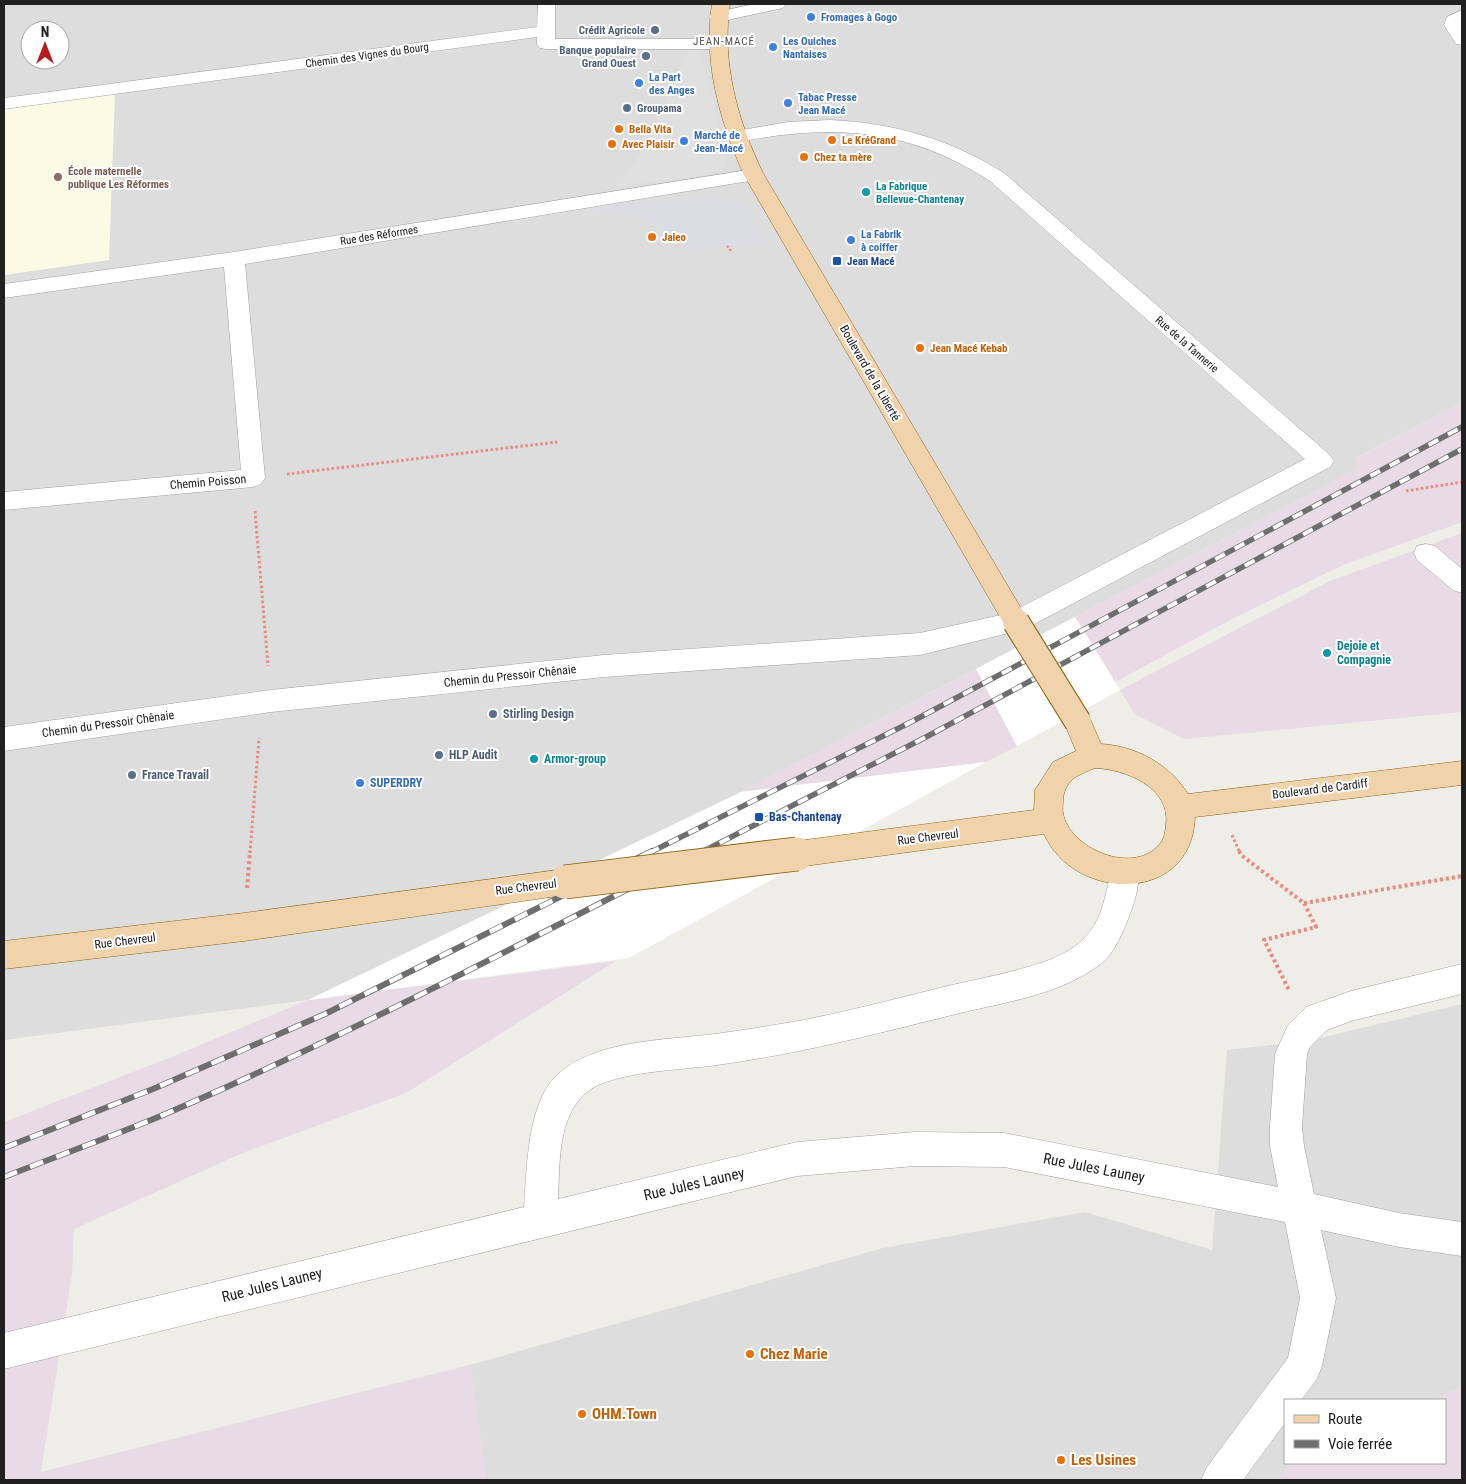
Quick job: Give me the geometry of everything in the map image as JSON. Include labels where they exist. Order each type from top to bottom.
[{"type":"main road","name":"Boulevard de la Liberté","points":[[719,10],[718,44],[737,136],[754,175],[1016,622],[1078,722],[1092,756]]},
{"type":"main road","points":[[1092,756],[1123,758],[1152,771],[1172,794],[1178,807],[1181,831],[1171,852],[1166,858],[1151,867],[1125,872],[1104,869],[1084,861],[1062,843],[1054,832],[1047,800],[1053,782],[1061,771],[1072,763],[1092,756]]},
{"type":"main road","name":"Boulevard de Cardiff","points":[[1178,807],[1462,773]]},
{"type":"main road","name":"Rue Chevreul","points":[[4,955],[244,927],[565,882],[797,854],[1050,820]]},
{"type":"street","points":[[546,4],[546,44],[718,44]]},
{"type":"street","points":[[719,10],[777,4]]},
{"type":"street","points":[[1462,15],[1453,25],[1462,40]]},
{"type":"street","name":"Chemin des Vignes du Bourg","points":[[4,104],[546,31]]},
{"type":"street","name":"Rue de la Tannerie","points":[[737,136],[804,126],[877,128],[928,142],[976,163],[996,177],[1322,461],[1016,622]]},
{"type":"street","name":"Rue des Réformes","points":[[4,291],[234,259],[754,175]]},
{"type":"street","name":"Chemin Poisson","points":[[4,501],[253,478],[234,259]]},
{"type":"street","points":[[1426,553],[1462,583]]},
{"type":"street","name":"Chemin du Pressoir Chênaie","points":[[4,739],[271,701],[604,666],[920,644],[1016,622]]},
{"type":"street","points":[[540,1220],[548,1124],[556,1103],[567,1087],[582,1076],[605,1066],[628,1061],[721,1049],[825,1031],[1056,973],[1094,952],[1119,908],[1125,872]]},
{"type":"street","points":[[1220,1480],[1304,1366],[1318,1298],[1287,1146],[1286,1127],[1291,1054],[1299,1036],[1317,1018],[1351,1006],[1462,979]]},
{"type":"street","name":"Rue Jules Launey","points":[[4,1351],[540,1220],[797,1160],[915,1149],[1004,1150],[1301,1208],[1399,1230],[1462,1239]]},
{"type":"path","points":[[727,246],[731,251]]},
{"type":"path","points":[[244,927],[260,729],[271,701],[253,478],[557,442]]},
{"type":"path","points":[[1406,491],[1462,482]]},
{"type":"path","points":[[1218,802],[1241,855],[1304,902],[1316,927],[1264,940],[1308,1027]]},
{"type":"path","points":[[1304,902],[1462,876]]},
{"type":"shaded area","points":[[4,4],[1462,4],[1462,402],[1356,458],[1359,464],[1357,469],[741,792],[308,1000],[4,1040]]},
{"type":"shaded area","points":[[690,48],[699,51],[704,64],[727,166],[720,171],[704,176],[620,186],[647,141]]},
{"type":"shaded area","name":"École maternelle publique Les Réformes","points":[[115,92],[109,260],[4,275],[4,107]]},
{"type":"shaded area","points":[[715,197],[736,201],[748,209],[764,242],[694,251],[645,218],[621,216],[622,212],[592,209]]},
{"type":"shaded area","points":[[1462,402],[1462,522],[1343,565],[1230,620],[1115,682],[1075,617],[1357,469],[1359,464],[1355,459]]},
{"type":"shaded area","name":"Dejoie et Compagnie","points":[[1462,533],[1462,712],[1184,739],[1135,714],[1120,690],[1330,581]]},
{"type":"shaded area","points":[[976,669],[1017,746],[986,762],[741,792]]},
{"type":"shaded area","points":[[616,961],[406,1093],[245,1152],[74,1229],[72,1273],[41,1472],[470,1365],[486,1480],[4,1480],[4,1122],[169,1058],[308,1000]]},
{"type":"shaded area","points":[[1462,1004],[1462,1387],[1432,1399],[1284,1399],[1284,1464],[1290,1464],[1278,1480],[486,1480],[470,1365],[883,1248],[1085,1212],[1212,1250],[1227,1050],[1308,1041]]},
{"type":"shaded area","points":[[1462,1387],[1462,1480],[1278,1480],[1290,1464],[1446,1464],[1446,1399],[1432,1399]]},
{"type":"pier","points":[[1075,617],[1120,690],[1017,746],[976,669]]},
{"type":"pier","points":[[986,762],[629,958],[308,1000],[741,792]]},
{"type":"railway","points":[[649,853],[913,721],[1462,427]]},
{"type":"railway","points":[[700,853],[926,737],[1462,449]]},
{"type":"railway","points":[[4,1148],[153,1089],[325,1014],[652,851]]},
{"type":"railway","points":[[4,1177],[124,1131],[232,1085],[435,988],[702,851]]},
{"type":"place","name":"Fromages à Gogo","points":[[811,17]]},
{"type":"place","name":"Crédit Agricole","points":[[655,30]]},
{"type":"place","name":"Les Ouiches Nantaises","points":[[773,47]]},
{"type":"place","name":"Banque populaire Grand Ouest","points":[[646,56]]},
{"type":"place","name":"La Part des Anges","points":[[639,83]]},
{"type":"place","name":"Tabac Presse Jean Macé","points":[[788,103]]},
{"type":"place","name":"Groupama","points":[[627,108]]},
{"type":"place","name":"Bella Vita","points":[[619,129]]},
{"type":"place","name":"Le KréGrand","points":[[832,140]]},
{"type":"place","name":"Marché de Jean-Macé","points":[[684,141]]},
{"type":"place","name":"Avec Plaisir","points":[[612,144]]},
{"type":"place","name":"Chez ta mère","points":[[804,157]]},
{"type":"place","name":"École maternelle publique Les Réformes","points":[[58,177]]},
{"type":"place","name":"La Fabrique Bellevue-Chantenay","points":[[866,192]]},
{"type":"place","name":"Jaleo","points":[[652,237]]},
{"type":"place","name":"La Fabrik à coiffer","points":[[851,240]]},
{"type":"place","name":"Jean Macé","points":[[837,261]]},
{"type":"place","name":"Jean Macé Kebab","points":[[920,348]]},
{"type":"place","name":"Dejoie et Compagnie","points":[[1327,653]]},
{"type":"place","name":"Stirling Design","points":[[493,714]]},
{"type":"place","name":"HLP Audit","points":[[439,755]]},
{"type":"place","name":"Armor-group","points":[[534,759]]},
{"type":"place","name":"France Travail","points":[[132,775]]},
{"type":"place","name":"SUPERDRY","points":[[360,783]]},
{"type":"place","name":"Bas-Chantenay","points":[[759,817]]},
{"type":"place","name":"Chez Marie","points":[[750,1354]]},
{"type":"place","name":"OHM.Town","points":[[582,1414]]},
{"type":"place","name":"Les Usines","points":[[1061,1460]]},
{"type":"district","name":"JEAN-MACÉ","points":[[724,41]]}]
